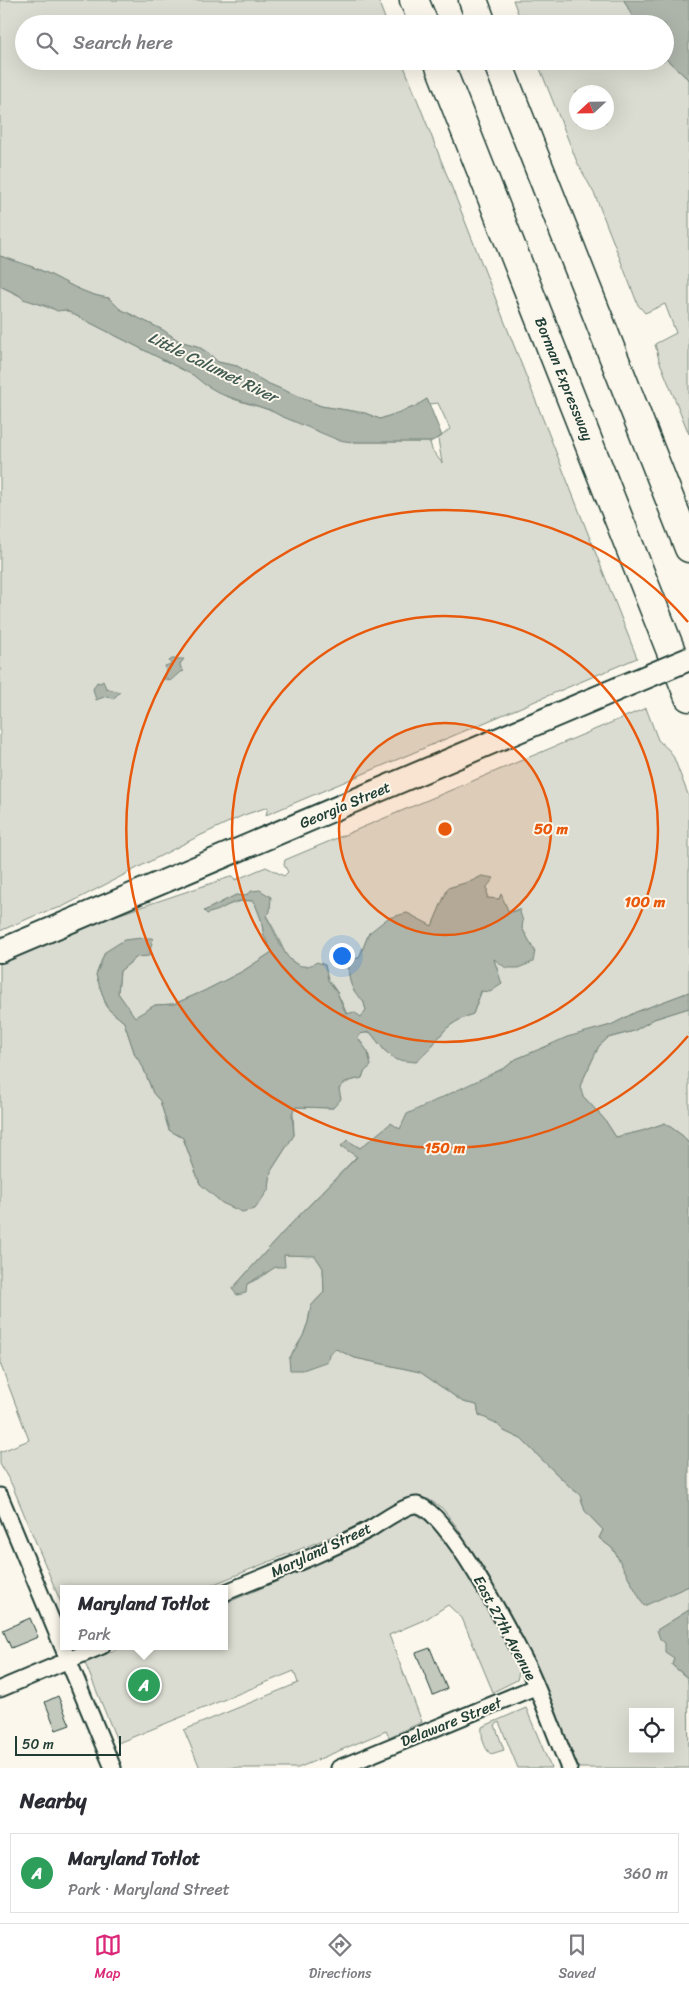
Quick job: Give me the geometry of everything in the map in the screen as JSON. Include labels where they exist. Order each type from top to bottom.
[{"type":"highway","points":[[414,0],[420,15]]},
{"type":"highway","points":[[473,0],[479,15]]},
{"type":"highway","name":"Borman Expressway","points":[[442,70],[689,697]]},
{"type":"highway","points":[[501,70],[689,548]]},
{"type":"street","name":"Georgia Street","points":[[0,950],[689,659]]},
{"type":"street","points":[[0,1496],[60,1644]]},
{"type":"street","name":"Maryland Street","points":[[228,1592],[351,1538],[407,1508],[417,1505]]},
{"type":"street","name":"East 27th Avenue","points":[[417,1505],[423,1507],[435,1517],[470,1563],[524,1660],[569,1768]]},
{"type":"street","points":[[63,1650],[113,1768]]},
{"type":"street","points":[[0,1689],[93,1650]]},
{"type":"street","name":"Delaware Street","points":[[339,1768],[535,1687]]},
{"type":"shaded area","points":[[0,0],[378,0],[384,15],[15,15],[15,70],[406,70],[637,658],[266,815],[268,807],[244,815],[195,838],[62,907],[41,913],[0,931],[0,286],[23,298],[50,308],[65,310],[193,375],[211,388],[229,397],[267,409],[352,442],[430,442],[432,450],[442,463],[438,439],[450,429],[438,403],[429,404],[427,399],[414,407],[380,419],[365,413],[321,406],[267,383],[237,366],[218,362],[210,354],[197,346],[179,341],[163,330],[120,309],[109,298],[88,293],[28,265],[0,256]]},
{"type":"shaded area","points":[[513,0],[624,0],[632,15],[519,15]]},
{"type":"shaded area","points":[[674,66],[689,80],[689,434],[659,360],[655,344],[676,333],[665,304],[645,313],[638,305],[595,195],[577,162],[541,70],[674,70]]},
{"type":"shaded area","points":[[646,708],[658,740],[670,751],[674,758],[689,797],[689,992],[636,1012],[611,1025],[567,1038],[516,1059],[506,1067],[399,1129],[391,1124],[360,1148],[347,1140],[341,1146],[357,1156],[287,1228],[232,1289],[247,1284],[268,1273],[283,1255],[315,1255],[323,1268],[324,1292],[311,1306],[303,1336],[289,1359],[329,1354],[336,1349],[355,1358],[420,1372],[463,1402],[477,1405],[479,1415],[521,1439],[580,1495],[585,1511],[603,1530],[599,1538],[613,1549],[644,1605],[689,1586],[689,1610],[657,1630],[674,1658],[672,1665],[688,1679],[689,1768],[577,1768],[550,1703],[507,1614],[457,1527],[442,1508],[428,1499],[414,1498],[401,1502],[352,1528],[212,1585],[60,1585],[60,1600],[12,1485],[0,1464],[0,1452],[29,1440],[0,1363],[0,961],[114,916],[233,876],[235,880],[266,867],[284,876],[288,872],[284,865],[285,860]],"holes":[[[482,876],[487,887],[487,898],[499,899],[501,895],[509,913],[518,909],[522,928],[535,951],[494,959],[473,1014],[458,1020],[448,1027],[416,1062],[385,1051],[370,1032],[360,1034],[358,1038],[368,1052],[370,1066],[364,1072],[362,1078],[342,1086],[337,1094],[333,1108],[296,1107],[293,1111],[294,1135],[271,1171],[269,1189],[200,1184],[183,1138],[169,1130],[160,1101],[153,1093],[143,1067],[135,1055],[124,1022],[107,1008],[96,975],[105,952],[137,957],[120,971],[118,993],[135,1018],[155,1005],[174,1004],[243,971],[272,952],[264,936],[261,919],[254,901],[235,903],[207,914],[204,911],[236,895],[244,896],[252,891],[274,929],[287,957],[299,966],[325,965],[328,980],[337,992],[347,1014],[361,1017],[366,1010],[363,999],[358,995],[350,982],[349,960],[359,958],[369,933],[407,913],[432,926],[448,888]]]},
{"type":"shaded area","points":[[689,1008],[689,1144],[683,1136],[665,1123],[616,1137],[605,1120],[583,1096],[580,1086],[599,1046],[608,1038],[634,1031],[654,1019]]},
{"type":"shaded area","points":[[413,1514],[424,1520],[438,1534],[469,1578],[517,1661],[520,1668],[517,1680],[493,1692],[462,1618],[448,1605],[426,1619],[389,1635],[422,1722],[389,1737],[386,1731],[298,1768],[200,1768],[184,1730],[298,1683],[294,1671],[118,1743],[85,1663],[115,1650],[228,1650],[228,1602],[301,1571],[300,1568]]},
{"type":"shaded area","points":[[526,1708],[551,1768],[518,1768],[499,1722],[495,1725],[504,1750],[491,1754],[485,1746],[482,1727]]},
{"type":"water","points":[[624,0],[689,0],[689,80],[674,66],[674,15],[632,15]]},
{"type":"water","name":"Little Calumet River","points":[[0,256],[28,265],[88,293],[109,298],[120,309],[163,330],[179,341],[197,346],[210,354],[218,362],[237,366],[267,383],[321,406],[365,413],[380,419],[414,407],[427,399],[442,436],[430,442],[352,442],[338,440],[270,410],[223,395],[193,375],[65,310],[57,311],[23,299],[19,295],[0,286]]},
{"type":"water","points":[[172,659],[184,659],[180,664],[184,671],[170,681],[163,679],[166,675],[165,666],[171,664],[169,661]]},
{"type":"water","points":[[103,681],[106,688],[120,692],[113,699],[107,696],[96,700],[93,689],[97,682]]},
{"type":"water","points":[[482,876],[494,878],[487,887],[487,898],[499,899],[501,894],[509,913],[519,909],[523,921],[522,928],[535,951],[533,962],[518,968],[506,968],[494,959],[502,984],[490,992],[481,991],[473,1014],[458,1020],[448,1027],[416,1062],[396,1060],[385,1051],[370,1032],[360,1034],[358,1038],[368,1052],[371,1066],[364,1072],[362,1078],[345,1082],[339,1089],[341,1099],[333,1108],[296,1107],[292,1113],[294,1135],[271,1171],[269,1189],[255,1209],[242,1212],[222,1203],[200,1184],[183,1138],[169,1130],[160,1101],[153,1093],[143,1067],[135,1055],[124,1022],[107,1008],[96,975],[105,952],[124,940],[153,938],[149,956],[137,957],[120,971],[118,993],[135,1017],[155,1005],[174,1004],[243,971],[272,952],[264,936],[261,919],[254,901],[235,902],[207,914],[204,911],[236,895],[244,896],[252,891],[260,890],[271,897],[270,912],[266,916],[285,953],[298,965],[307,966],[317,962],[325,965],[328,980],[337,992],[346,1014],[354,1012],[361,1017],[366,1010],[363,1000],[355,992],[350,982],[349,959],[359,958],[369,933],[388,918],[407,913],[432,926],[448,888]]},
{"type":"water","points":[[689,992],[689,1008],[654,1019],[634,1031],[608,1038],[599,1046],[580,1086],[583,1096],[605,1120],[616,1137],[665,1123],[683,1136],[689,1144],[689,1586],[644,1606],[613,1549],[599,1538],[603,1530],[585,1511],[580,1495],[521,1439],[479,1415],[477,1405],[463,1402],[420,1372],[355,1358],[336,1349],[329,1354],[328,1361],[303,1370],[290,1370],[289,1359],[303,1336],[311,1306],[324,1292],[323,1268],[315,1256],[284,1255],[285,1267],[276,1267],[247,1284],[246,1293],[237,1295],[232,1289],[287,1228],[357,1157],[341,1146],[347,1140],[360,1148],[391,1123],[400,1129],[407,1114],[506,1067],[516,1059],[567,1037],[611,1025],[636,1012]]},
{"type":"water","points":[[689,1610],[689,1684],[688,1678],[672,1665],[674,1658],[665,1652],[665,1643],[660,1639],[657,1630]]},
{"type":"building","points":[[30,1618],[38,1637],[11,1648],[3,1630]]},
{"type":"building","points":[[430,1648],[447,1689],[433,1695],[416,1653]]},
{"type":"building","points":[[58,1696],[70,1725],[56,1730],[45,1702]]},
{"type":"place","name":"Maryland Totlot","points":[[144,1685]]}]
